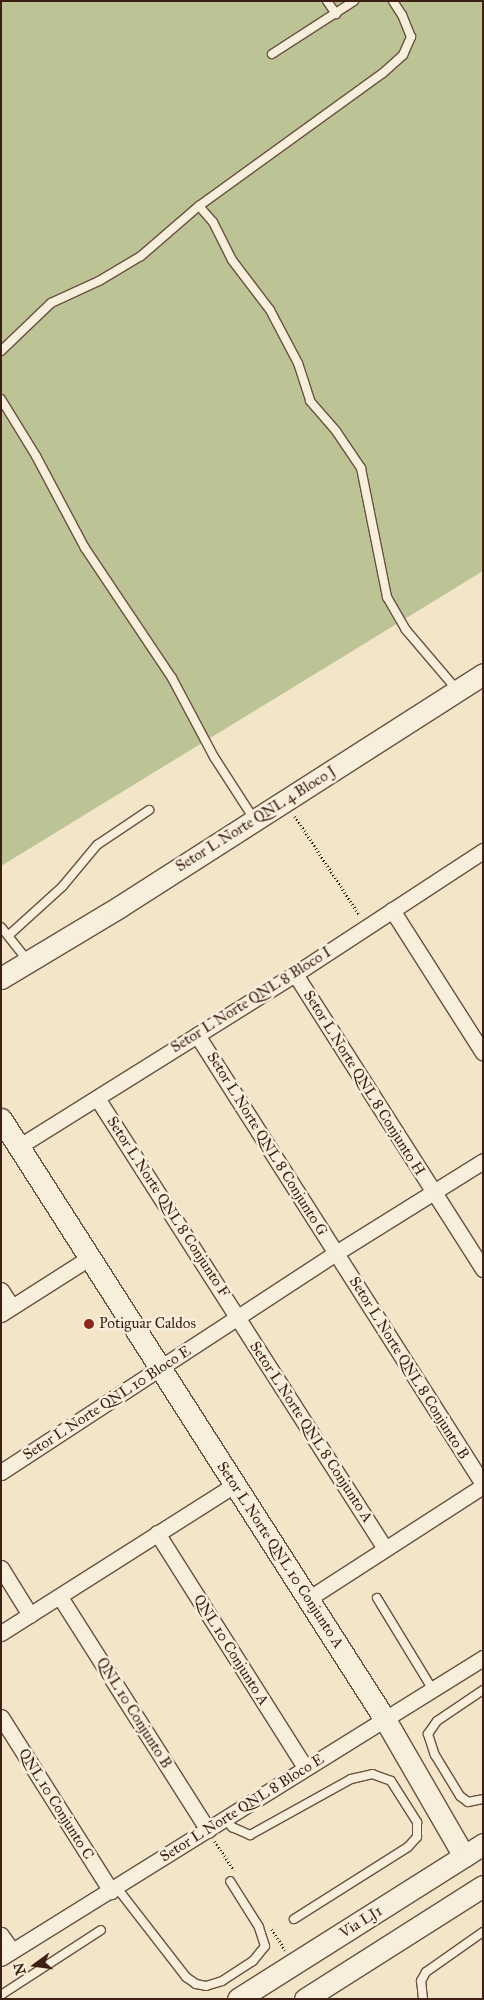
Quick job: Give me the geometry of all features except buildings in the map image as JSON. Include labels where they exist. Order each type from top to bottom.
[{"type":"main road","name":"Setor L Norte QNL 4 Bloco J","points":[[30,963],[483,674]]},
{"type":"main road","points":[[1,978],[30,963]]},
{"type":"main road","points":[[1,994],[30,963]]},
{"type":"main road","name":"Setor L Norte QNL 10 Conjunto A","points":[[1,1119],[386,1721],[464,1856]]},
{"type":"main road","name":"Via LJ1","points":[[238,1999],[483,1844]]},
{"type":"main road","points":[[305,1999],[483,1886]]},
{"type":"street","name":"Setor L Norte QNL 8 Bloco I","points":[[18,1147],[295,974],[483,851]]},
{"type":"street","points":[[392,910],[483,1053]]},
{"type":"street","name":"Setor L Norte QNL 8 Conjunto H","points":[[295,974],[483,1269]]},
{"type":"street","name":"Setor L Norte QNL 8 Conjunto G","points":[[198,1034],[336,1253]]},
{"type":"street","name":"Setor L Norte QNL 8 Conjunto F","points":[[97,1098],[238,1317]]},
{"type":"street","name":"Setor L Norte QNL 10 Bloco E","points":[[1,1472],[336,1253],[483,1161]]},
{"type":"street","name":"Setor L Norte QNL 8 Conjunto B","points":[[336,1253],[483,1485]]},
{"type":"street","points":[[1,1290],[7,1310],[89,1258]]},
{"type":"street","name":"Setor L Norte QNL 8 Conjunto A","points":[[238,1317],[384,1547]]},
{"type":"street","points":[[1,1633],[234,1485]]},
{"type":"street","points":[[308,1599],[384,1547],[483,1485]]},
{"type":"street","name":"QNL 10 Conjunto A","points":[[157,1533],[305,1767]]},
{"type":"street","points":[[1,1568],[30,1615]]},
{"type":"street","name":"QNL 10 Conjunto B","points":[[60,1597],[208,1830]]},
{"type":"street","name":"Setor L Norte QNL 8 Bloco E","points":[[7,1954],[114,1890],[208,1830],[228,1823],[305,1767],[386,1721],[483,1658]]},
{"type":"street","name":"QNL 10 Conjunto C","points":[[1,1717],[114,1890]]},
{"type":"street","points":[[1,1935],[7,1954]]},
{"type":"lane","points":[[327,1],[336,14]]},
{"type":"lane","points":[[272,54],[354,1]]},
{"type":"lane","points":[[1,351],[51,302],[99,280],[141,256],[199,206],[403,54],[411,37],[402,14],[392,1]]},
{"type":"lane","points":[[199,206],[213,222],[232,260],[270,310],[298,363],[310,401],[336,431],[361,468],[387,597],[406,630],[457,690]]},
{"type":"lane","points":[[1,400],[36,456],[85,548],[172,678],[214,757],[254,819]]},
{"type":"lane","points":[[9,935],[62,887],[97,845],[149,810]]},
{"type":"lane","points":[[1,928],[9,935],[30,963]]},
{"type":"lane","points":[[376,1598],[433,1690]]},
{"type":"lane","points":[[483,1690],[437,1721],[428,1734],[435,1755],[460,1796],[468,1802],[483,1799]]},
{"type":"lane","points":[[228,1823],[250,1835],[362,1775],[384,1776],[400,1794],[416,1822],[417,1837],[393,1857],[294,1919]]},
{"type":"lane","points":[[114,1890],[186,1977],[196,1984],[206,1986],[222,1981],[253,1961],[265,1946],[259,1927],[230,1881]]},
{"type":"lane","points":[[1,1995],[101,1930]]},
{"type":"lane","points":[[423,1999],[421,1981],[426,1972],[483,1932]]},
{"type":"path","points":[[285,802],[367,926]]},
{"type":"green space","points":[[1,1],[483,1],[483,571],[1,866]]},
{"type":"place","name":"Potiguar Caldos","points":[[89,1324]]}]
